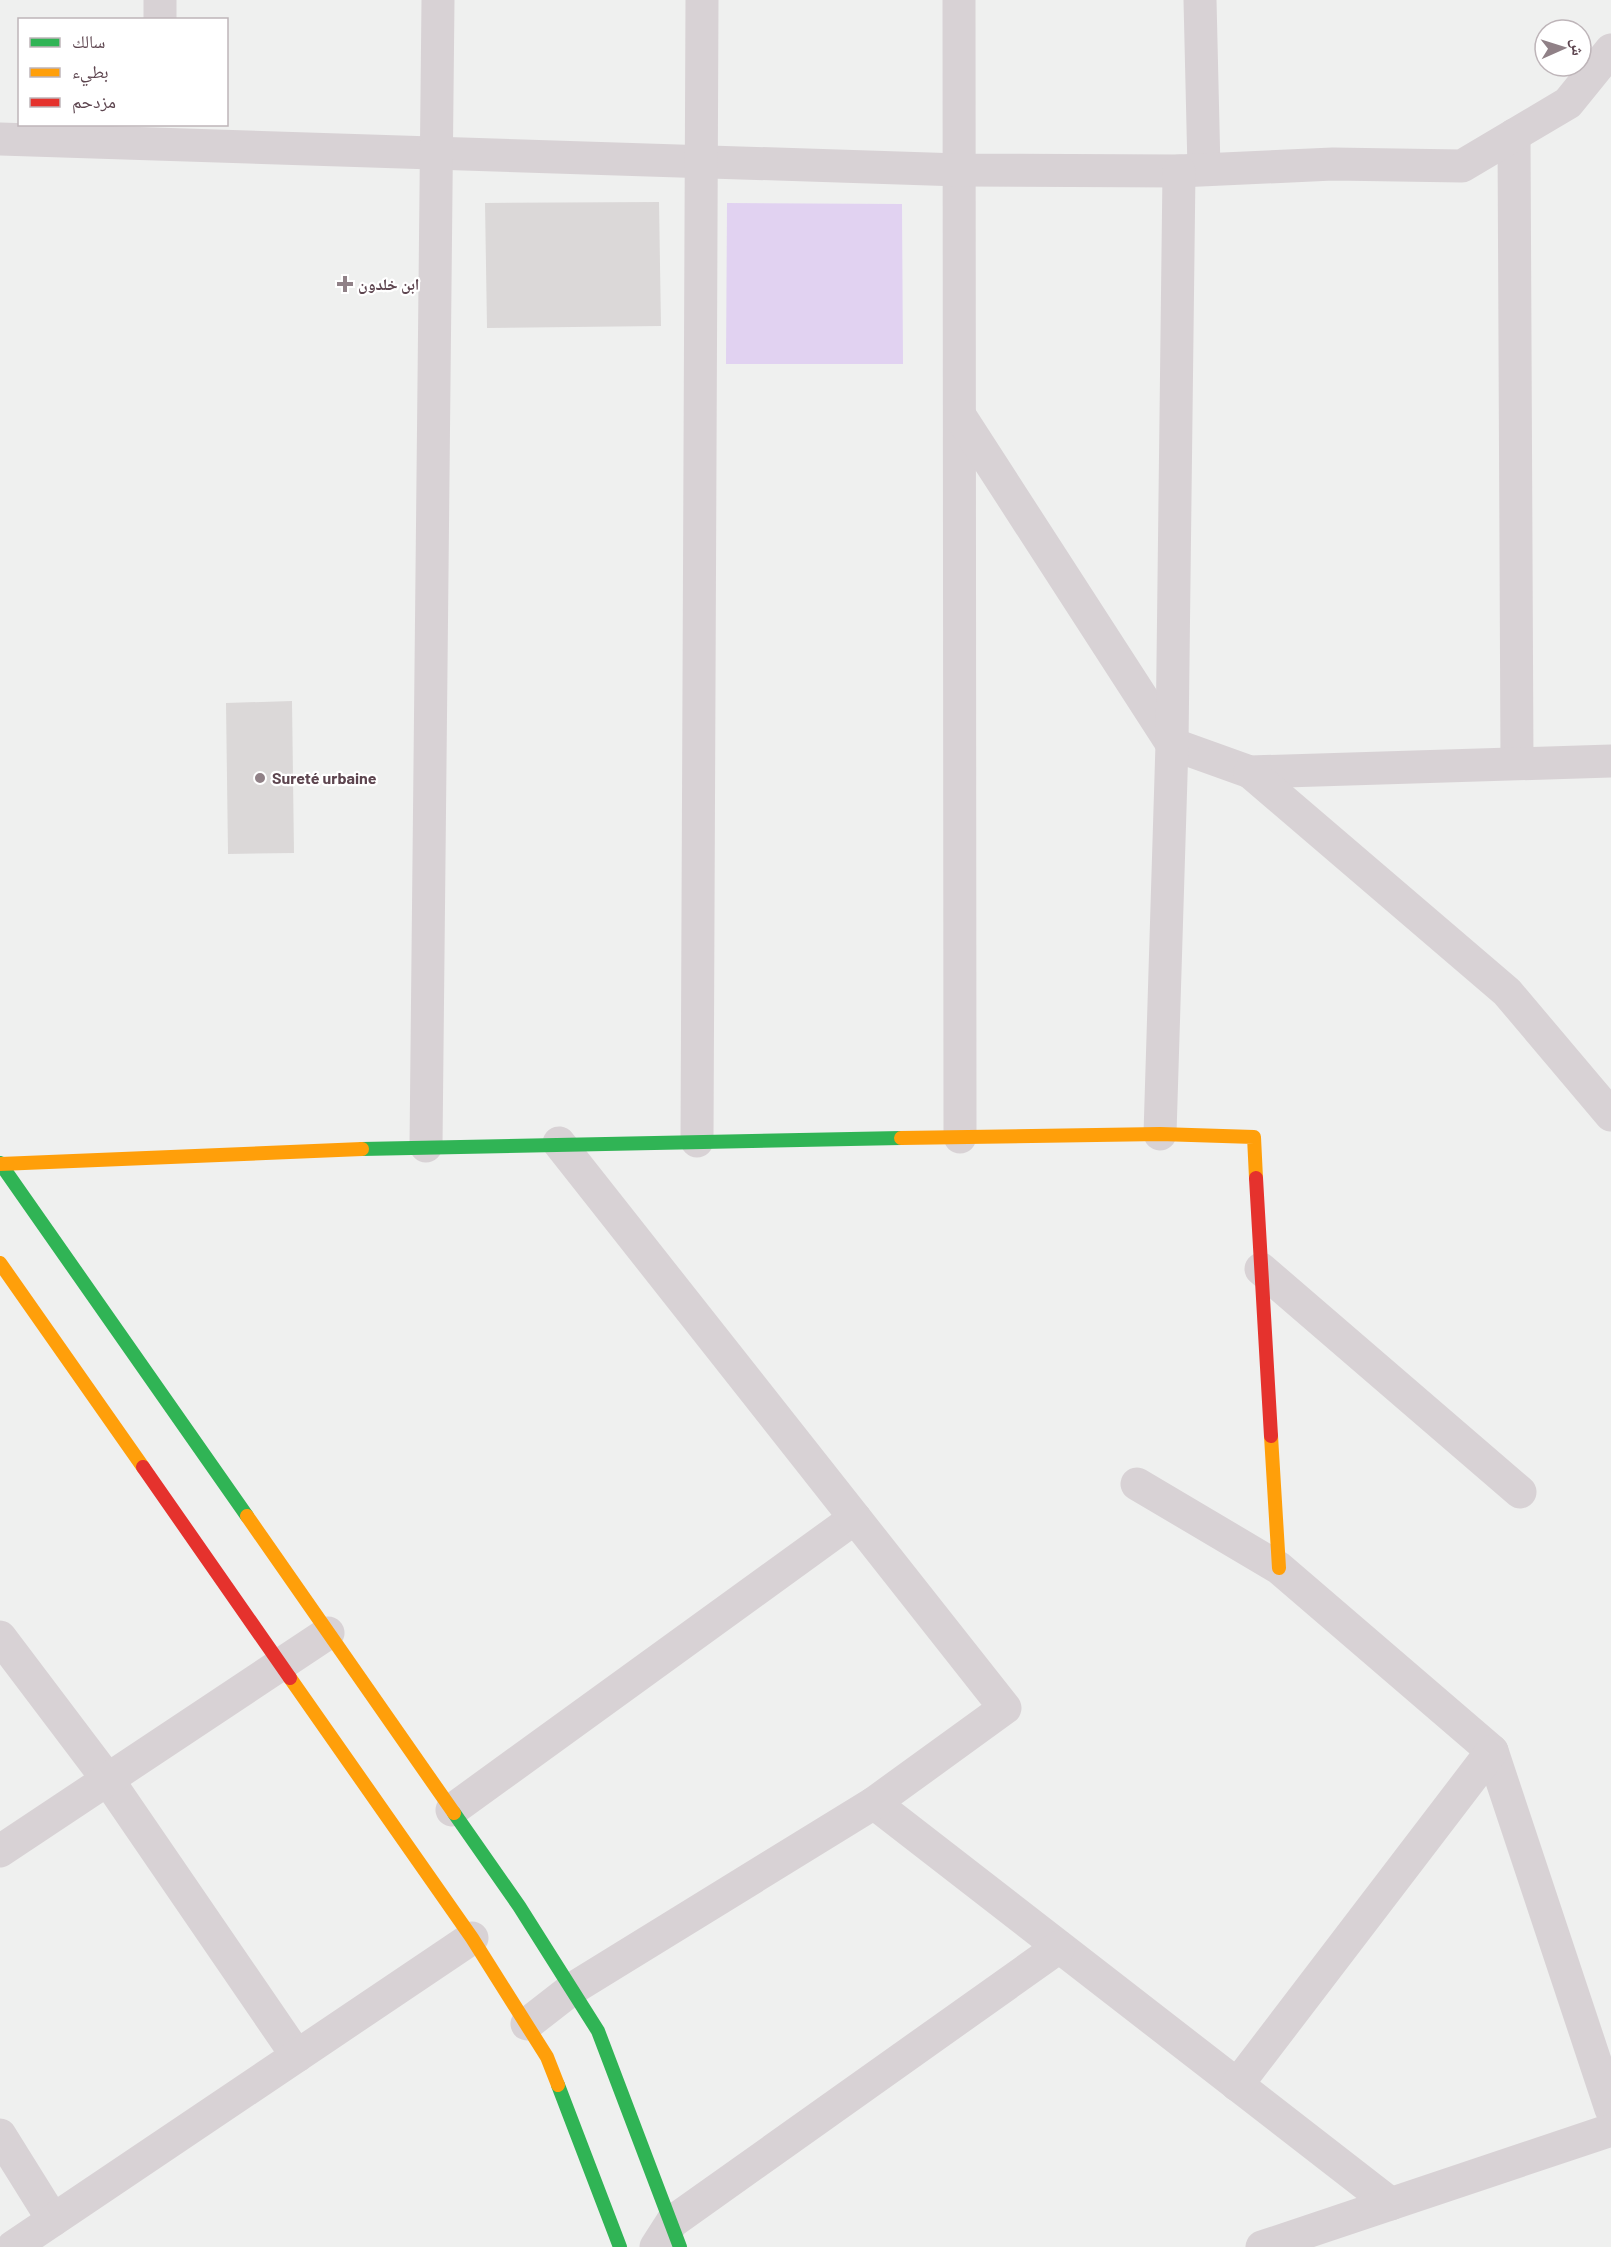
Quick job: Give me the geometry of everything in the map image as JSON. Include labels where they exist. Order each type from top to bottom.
[{"type":"street","points":[[160,0],[160,18]]},
{"type":"street","points":[[426,1146],[438,0]]},
{"type":"street","points":[[697,1141],[702,0]]},
{"type":"street","points":[[960,0],[960,1137]]},
{"type":"street","points":[[1160,1134],[1192,170],[1200,0]]},
{"type":"street","points":[[0,139],[157,134],[436,153],[960,170],[1192,170],[1333,164],[1462,166],[1568,103],[1611,50]]},
{"type":"street","points":[[1514,135],[1516,764]]},
{"type":"street","points":[[960,416],[1172,744],[1250,772],[1507,993],[1611,1115]]},
{"type":"street","points":[[1250,772],[1611,760]]},
{"type":"street","points":[[0,1164],[426,1146],[558,1143],[1160,1134],[1254,1137],[1279,1568]]},
{"type":"street","points":[[527,2025],[572,1989],[874,1803],[1005,1708],[558,1143]]},
{"type":"street","points":[[0,1164],[453,1810],[519,1906],[572,1989],[598,2031],[669,2239],[1059,1947]]},
{"type":"street","points":[[0,1263],[472,1938],[527,2025],[547,2057],[620,2247]]},
{"type":"street","points":[[1261,1269],[1520,1492]]},
{"type":"street","points":[[1137,1484],[1279,1568],[1492,1751],[1611,2109]]},
{"type":"street","points":[[453,1810],[855,1518]]},
{"type":"street","points":[[0,1851],[282,1666],[328,1633]]},
{"type":"street","points":[[0,1637],[108,1780],[297,2056]]},
{"type":"street","points":[[1237,2085],[1492,1751]]},
{"type":"street","points":[[874,1803],[1391,2204]]},
{"type":"street","points":[[13,2247],[472,1938]]},
{"type":"street","points":[[1262,2247],[1611,2130]]},
{"type":"street","points":[[0,2135],[53,2220]]},
{"type":"shaded area","points":[[727,203],[902,204],[903,364],[726,364]]},
{"type":"building","points":[[659,202],[661,326],[487,328],[485,203]]},
{"type":"building","name":"Sureté urbaine","points":[[292,701],[294,853],[228,854],[226,703]]},
{"type":"traffic: fast","points":[[362,1149],[901,1138]]},
{"type":"traffic: fast","points":[[0,1163],[247,1516]]},
{"type":"traffic: fast","points":[[454,1813],[519,1906],[598,2031],[680,2247]]},
{"type":"traffic: fast","points":[[558,2085],[620,2247]]},
{"type":"traffic: slow","points":[[901,1138],[1160,1134],[1254,1137],[1256,1178]]},
{"type":"traffic: slow","points":[[0,1164],[362,1149]]},
{"type":"traffic: slow","points":[[0,1263],[143,1467]]},
{"type":"traffic: slow","points":[[1271,1436],[1279,1568]]},
{"type":"traffic: slow","points":[[247,1516],[454,1813]]},
{"type":"traffic: slow","points":[[290,1678],[472,1938],[547,2057],[558,2085]]},
{"type":"traffic: jam","points":[[1256,1178],[1271,1436]]},
{"type":"traffic: jam","points":[[143,1467],[290,1678]]},
{"type":"place","name":"ابن خلدون","points":[[345,284]]},
{"type":"place","name":"Sureté urbaine","points":[[260,778]]}]
